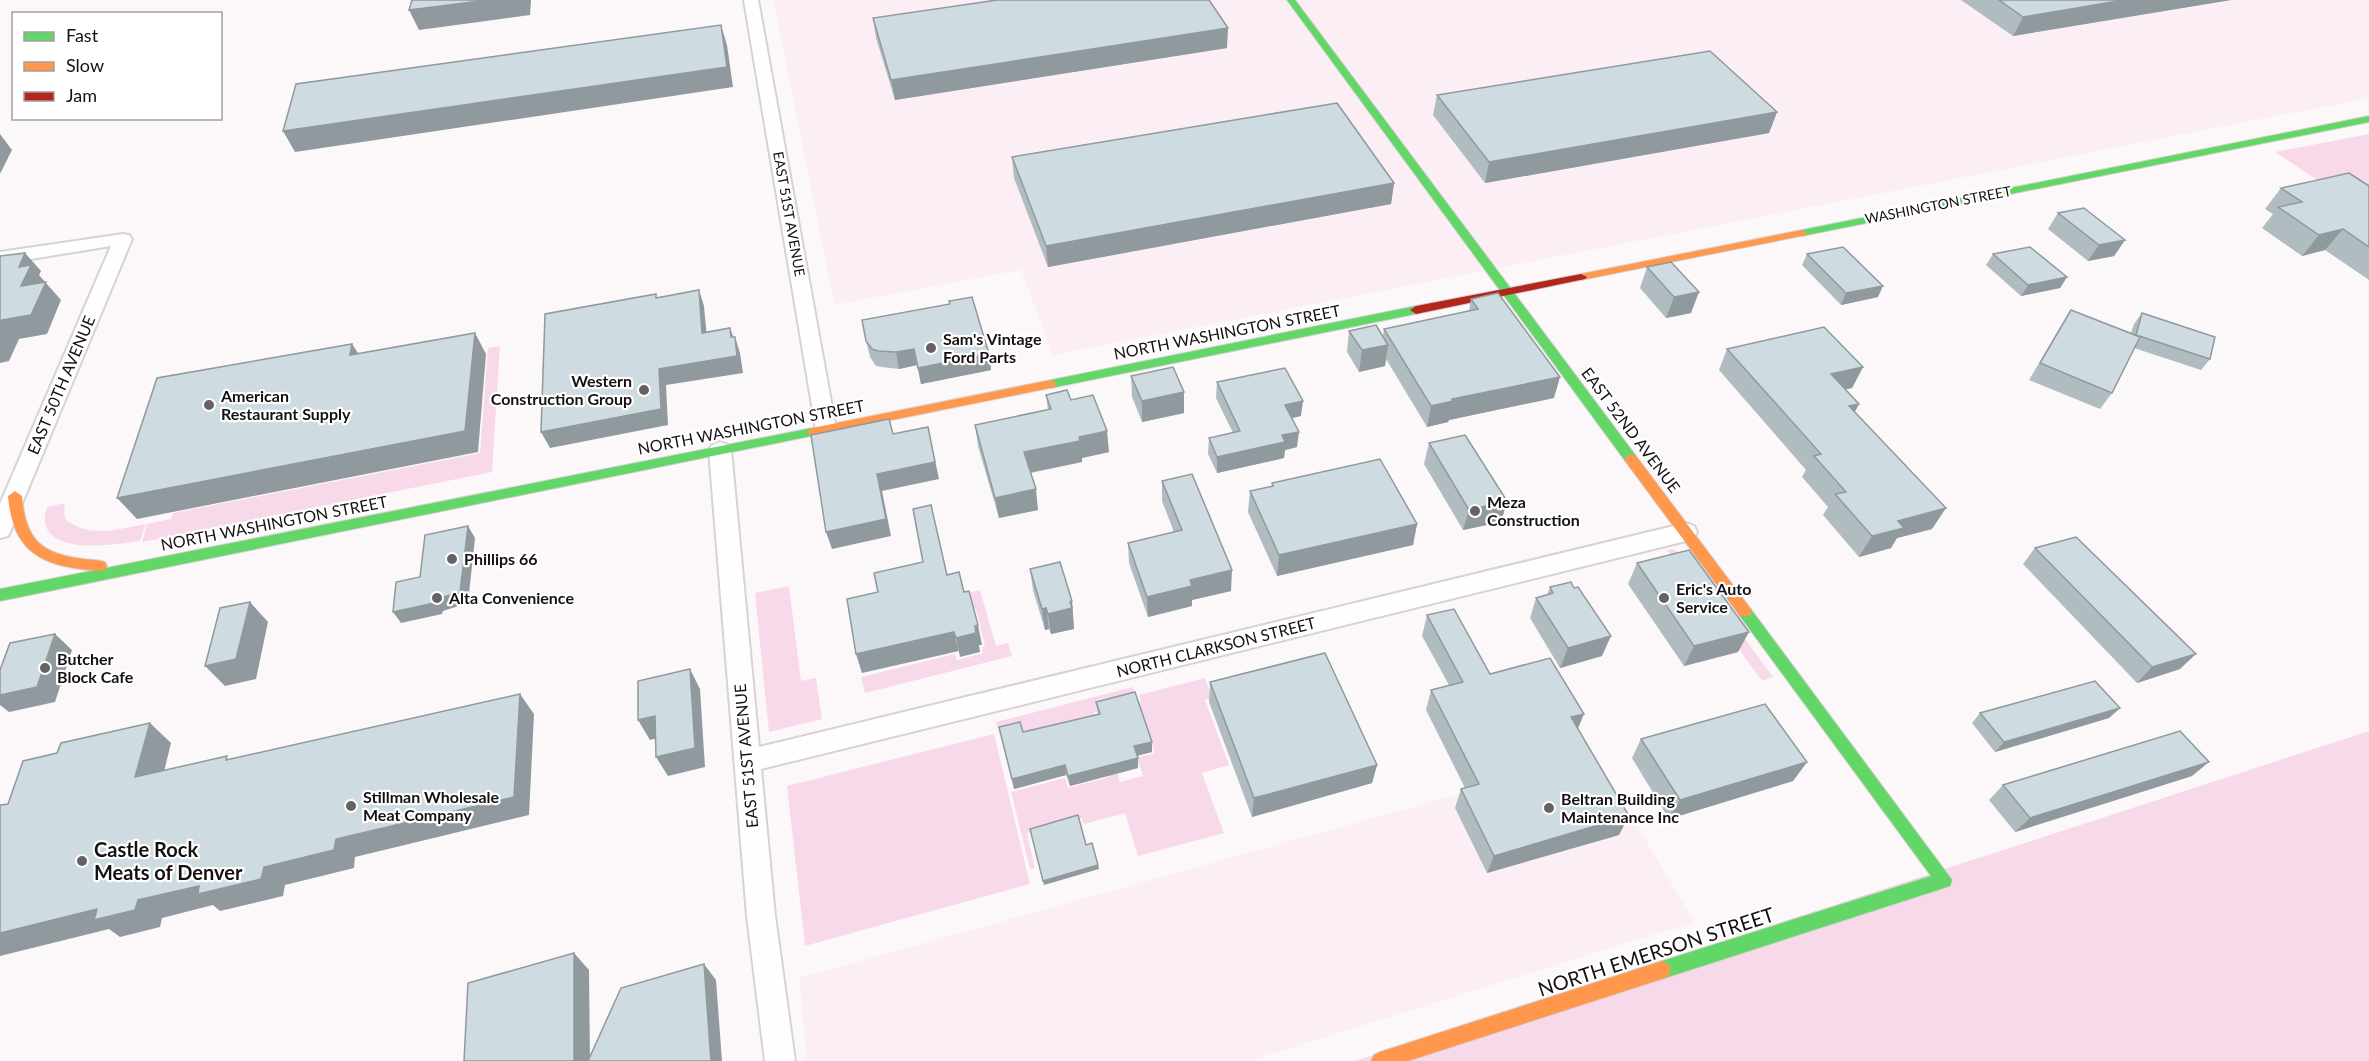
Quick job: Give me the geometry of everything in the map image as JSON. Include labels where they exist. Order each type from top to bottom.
[{"type":"main road","name":"EAST 52ND AVENUE","points":[[1291,0],[1944,880]]},
{"type":"main road","name":"WASHINGTON STREET","points":[[1508,292],[2369,119]]},
{"type":"main road","name":"NORTH WASHINGTON STREET","points":[[0,595],[1508,292]]},
{"type":"main road","points":[[0,516],[15,495]]},
{"type":"main road","points":[[15,495],[20,531],[39,552],[56,559],[86,565],[159,563]]},
{"type":"main road","name":"NORTH EMERSON STREET","points":[[1380,1061],[1944,880]]},
{"type":"street","name":"EAST 51ST AVENUE","points":[[751,0],[826,429]]},
{"type":"street","name":"EAST 50TH AVENUE","points":[[0,258],[123,239],[0,530]]},
{"type":"street","name":"EAST 51ST AVENUE","points":[[720,450],[761,916],[780,1061]]},
{"type":"street","name":"NORTH CLARKSON STREET","points":[[746,761],[1686,532]]},
{"type":"shaded area","points":[[773,0],[2369,0],[2369,98],[1053,355],[1021,270],[834,305]]},
{"type":"shaded area","points":[[2369,134],[2369,214],[2275,152]]},
{"type":"shaded area","points":[[500,346],[492,472],[142,542],[147,524],[171,519],[173,513],[480,453],[488,348]]},
{"type":"shaded area","points":[[65,503],[64,515],[67,521],[86,529],[105,531],[146,524],[140,541],[86,545],[59,540],[50,533],[45,522],[45,514],[47,507]]},
{"type":"shaded area","points":[[1672,549],[1683,554],[1773,677],[1762,681],[1667,550]]},
{"type":"shaded area","points":[[789,586],[801,681],[816,678],[822,719],[769,732],[755,593]]},
{"type":"shaded area","points":[[980,590],[996,646],[1008,643],[1012,656],[865,693],[861,677],[955,654],[957,660],[983,653],[982,647],[985,646],[976,609],[971,610],[967,593]]},
{"type":"shaded area","points":[[1205,678],[1212,698],[1205,700],[1229,765],[1202,773],[1224,833],[1138,856],[1125,813],[1084,824],[1081,818],[1027,833],[1035,868],[1030,869],[1011,792],[1065,778],[1068,788],[1109,777],[1108,774],[1117,772],[1120,782],[1143,776],[1137,758],[1155,753],[1138,703],[1141,702],[1139,695]]},
{"type":"shaded area","points":[[1133,687],[1138,701],[1094,712],[1097,723],[1026,740],[1023,731],[1000,737],[996,722]]},
{"type":"shaded area","points":[[2369,731],[2369,1061],[1355,1061]]},
{"type":"shaded area","points":[[994,734],[1030,884],[805,946],[787,786]]},
{"type":"shaded area","points":[[1596,756],[1694,922],[1249,1061],[807,1061],[799,978]]},
{"type":"building","points":[[412,0],[488,0],[409,10]]},
{"type":"building","points":[[997,0],[1209,0],[1228,28],[891,80],[873,18]]},
{"type":"building","points":[[1999,0],[2124,0],[2023,17]]},
{"type":"building","points":[[721,25],[727,67],[283,131],[296,84]]},
{"type":"building","points":[[1710,51],[1777,112],[1489,162],[1437,95]]},
{"type":"building","points":[[1337,103],[1394,183],[1046,246],[1012,157]]},
{"type":"building","points":[[2349,173],[2369,186],[2369,247],[2343,229],[2319,235],[2278,207],[2302,202],[2281,188]]},
{"type":"building","points":[[2084,208],[2125,240],[2099,245],[2058,213]]},
{"type":"building","points":[[1843,247],[1883,286],[1846,293],[1807,254]]},
{"type":"building","points":[[2030,247],[2067,277],[2028,285],[1993,254]]},
{"type":"building","points":[[25,253],[19,267],[31,265],[21,286],[46,282],[31,315],[2,320],[0,325],[0,256]]},
{"type":"building","points":[[1671,262],[1699,292],[1674,297],[1647,267]]},
{"type":"building","points":[[699,290],[702,333],[730,328],[731,337],[735,337],[737,356],[659,369],[661,409],[541,432],[545,314],[656,294],[656,298]]},
{"type":"building","points":[[1498,293],[1560,377],[1452,399],[1453,401],[1431,406],[1384,329],[1478,309],[1471,299]]},
{"type":"building","points":[[972,297],[989,354],[918,368],[914,349],[896,352],[878,351],[872,349],[866,341],[862,320],[950,304],[949,301]]},
{"type":"building","points":[[2071,310],[2140,337],[2112,393],[2040,363]]},
{"type":"building","points":[[2142,313],[2215,337],[2210,359],[2136,335]]},
{"type":"building","points":[[1376,325],[1388,345],[1362,350],[1349,331]]},
{"type":"building","points":[[1824,327],[1863,367],[1831,374],[1859,404],[1849,406],[1946,508],[1898,521],[1904,528],[1872,536],[1835,494],[1846,492],[1814,456],[1821,454],[1727,349]]},
{"type":"building","points":[[475,333],[465,431],[117,498],[157,378],[352,344],[350,355]]},
{"type":"building","points":[[1173,367],[1184,392],[1142,401],[1131,376]]},
{"type":"building","points":[[1285,368],[1303,401],[1285,405],[1299,432],[1282,435],[1285,442],[1217,457],[1209,438],[1240,431],[1217,382]]},
{"type":"building","points":[[1067,390],[1071,400],[1093,395],[1107,431],[1079,437],[1080,441],[1024,452],[1036,489],[995,498],[975,425],[1051,409],[1046,395]]},
{"type":"building","points":[[889,419],[893,434],[928,427],[935,462],[877,474],[886,519],[826,532],[811,435]]},
{"type":"building","points":[[1465,435],[1507,501],[1469,510],[1429,443]]},
{"type":"building","points":[[1380,459],[1417,524],[1279,555],[1250,491],[1273,486],[1272,483]]},
{"type":"building","points":[[1192,474],[1232,570],[1190,580],[1192,586],[1147,597],[1128,543],[1182,530],[1162,481]]},
{"type":"building","points":[[931,505],[947,575],[959,572],[964,592],[969,591],[978,625],[975,626],[976,633],[956,638],[954,632],[856,654],[847,599],[878,592],[874,573],[923,562],[913,509]]},
{"type":"building","points":[[468,526],[460,592],[434,600],[434,603],[393,612],[396,582],[420,577],[425,535]]},
{"type":"building","points":[[2076,537],[2196,654],[2152,667],[2035,548]]},
{"type":"building","points":[[1689,550],[1749,632],[1694,646],[1637,563]]},
{"type":"building","points":[[1060,562],[1072,608],[1048,614],[1046,608],[1042,609],[1030,569]]},
{"type":"building","points":[[1571,582],[1574,588],[1578,587],[1611,636],[1568,648],[1536,598],[1553,593],[1550,587]]},
{"type":"building","points":[[250,602],[236,659],[205,666],[220,608]]},
{"type":"building","points":[[1454,609],[1490,674],[1550,658],[1584,714],[1571,717],[1629,816],[1494,856],[1461,789],[1479,784],[1431,690],[1463,682],[1427,615]]},
{"type":"building","points":[[55,634],[37,687],[0,695],[0,670],[10,643]]},
{"type":"building","points":[[1325,653],[1377,765],[1254,798],[1210,682]]},
{"type":"building","points":[[690,669],[695,748],[656,757],[655,716],[638,720],[638,681]]},
{"type":"building","points":[[2095,681],[2120,708],[2004,742],[1980,713]]},
{"type":"building","points":[[1135,692],[1152,742],[1134,746],[1138,758],[1068,776],[1065,765],[1012,779],[999,727],[1020,722],[1023,732],[1100,714],[1096,702]]},
{"type":"building","points":[[520,694],[514,797],[336,839],[334,850],[264,867],[261,879],[198,894],[199,886],[138,900],[135,910],[94,920],[97,909],[0,933],[0,805],[8,804],[23,761],[57,753],[61,743],[150,723],[135,777],[227,756],[226,760]]},
{"type":"building","points":[[1765,704],[1807,762],[1680,800],[1641,739]]},
{"type":"building","points":[[2180,731],[2209,762],[2030,818],[2003,785]]},
{"type":"building","points":[[1078,815],[1086,845],[1092,843],[1098,865],[1043,881],[1030,829]]},
{"type":"building","points":[[574,953],[574,1061],[464,1061],[468,983]]},
{"type":"building","points":[[704,964],[711,1061],[588,1061],[621,988]]},
{"type":"traffic: fast","points":[[1291,0],[1631,459]]},
{"type":"traffic: fast","points":[[1802,233],[2369,119]]},
{"type":"traffic: fast","points":[[1051,384],[1416,310]]},
{"type":"traffic: fast","points":[[0,595],[812,432]]},
{"type":"traffic: fast","points":[[1662,970],[1944,880],[1745,612]]},
{"type":"traffic: slow","points":[[1581,277],[1802,233]]},
{"type":"traffic: slow","points":[[812,432],[1051,384]]},
{"type":"traffic: slow","points":[[1631,459],[1745,612]]},
{"type":"traffic: slow","points":[[15,496],[21,530],[39,551],[66,562],[100,566]]},
{"type":"traffic: slow","points":[[1380,1061],[1662,970]]},
{"type":"traffic: jam","points":[[1416,310],[1581,277]]},
{"type":"place","name":"Sam's Vintage Ford Parts","points":[[931,348]]},
{"type":"place","name":"Western Construction Group","points":[[644,390]]},
{"type":"place","name":"American Restaurant Supply","points":[[209,405]]},
{"type":"place","name":"Meza Construction","points":[[1475,511]]},
{"type":"place","name":"Phillips 66","points":[[452,559]]},
{"type":"place","name":"Alta Convenience","points":[[437,598]]},
{"type":"place","name":"Eric's Auto Service","points":[[1664,598]]},
{"type":"place","name":"Butcher Block Cafe","points":[[45,668]]},
{"type":"place","name":"Stillman Wholesale Meat Company","points":[[351,806]]},
{"type":"place","name":"Beltran Building Maintenance Inc","points":[[1549,808]]},
{"type":"place","name":"Castle Rock Meats of Denver","points":[[82,861]]}]
